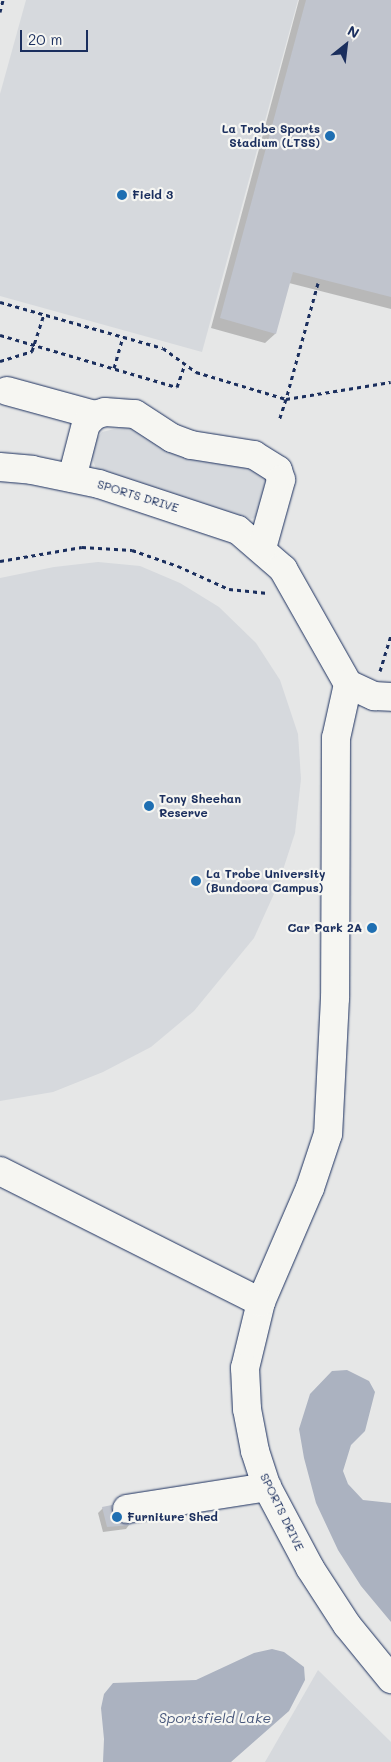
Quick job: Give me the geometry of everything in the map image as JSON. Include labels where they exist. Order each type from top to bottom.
[{"type":"street","points":[[7,391],[95,416]]},
{"type":"street","points":[[72,478],[86,424],[95,416],[117,410],[135,414],[172,438],[191,445],[254,455],[266,460],[278,470],[280,480],[262,548]]},
{"type":"street","name":"SPORTS DRIVE","points":[[0,467],[72,478],[212,519],[238,530],[262,548],[283,569],[348,684],[336,738],[335,998],[328,1134],[310,1188],[259,1310],[245,1368],[247,1409],[255,1451],[267,1487],[310,1568],[347,1625],[391,1679]]},
{"type":"street","points":[[348,684],[382,696]]},
{"type":"street","points":[[0,1170],[259,1310]]},
{"type":"street","points":[[127,1509],[267,1487]]},
{"type":"path","points":[[0,12],[3,0]]},
{"type":"path","points":[[279,422],[318,283]]},
{"type":"path","points":[[0,302],[163,348],[196,372],[286,399],[391,382]]},
{"type":"path","points":[[0,361],[32,351],[44,314]]},
{"type":"path","points":[[0,335],[178,388],[186,364]]},
{"type":"path","points":[[114,368],[123,337]]},
{"type":"path","points":[[0,561],[82,547],[132,550],[178,566],[229,589],[267,594],[295,588]]},
{"type":"path","points":[[382,696],[391,634]]},
{"type":"shaded area","name":"La Trobe University (Bundoora Campus)","points":[[0,0],[391,0],[391,1762],[0,1762]]},
{"type":"shaded area","name":"Field 3","points":[[26,0],[298,0],[202,352],[0,296],[0,94]]},
{"type":"shaded area","points":[[131,425],[263,471],[266,480],[257,516],[252,519],[97,471],[90,453],[94,442],[102,432]]},
{"type":"shaded area","name":"Tony Sheehan Reserve","points":[[98,562],[140,566],[180,583],[219,607],[256,643],[280,680],[298,734],[301,779],[295,833],[278,885],[254,938],[194,1011],[151,1047],[103,1072],[53,1092],[0,1101],[0,578],[54,567]]},
{"type":"shaded area","points":[[318,1670],[391,1742],[391,1762],[265,1762]]},
{"type":"water","points":[[347,1370],[369,1381],[375,1392],[365,1431],[351,1445],[343,1471],[348,1484],[363,1500],[391,1503],[391,1622],[361,1586],[338,1550],[316,1503],[304,1458],[299,1429],[310,1394],[332,1371]]},
{"type":"water","name":"Sportsfield Lake","points":[[272,1649],[284,1652],[304,1667],[305,1680],[289,1711],[231,1762],[103,1762],[104,1739],[101,1708],[104,1694],[113,1683],[196,1680],[254,1653]]},
{"type":"building","name":"La Trobe Sports Stadium (LTSS)","points":[[306,0],[391,0],[391,297],[293,272],[276,334],[220,318]]},
{"type":"building","points":[[112,1505],[115,1519],[132,1525],[107,1527],[102,1507]]},
{"type":"place","name":"La Trobe Sports Stadium (LTSS)","points":[[330,136]]},
{"type":"place","name":"Field 3","points":[[122,195]]},
{"type":"place","name":"Tony Sheehan Reserve","points":[[149,806]]},
{"type":"place","name":"La Trobe University (Bundoora Campus)","points":[[196,881]]},
{"type":"place","name":"Car Park 2A","points":[[372,928]]},
{"type":"place","name":"Furniture Shed","points":[[117,1517]]}]
